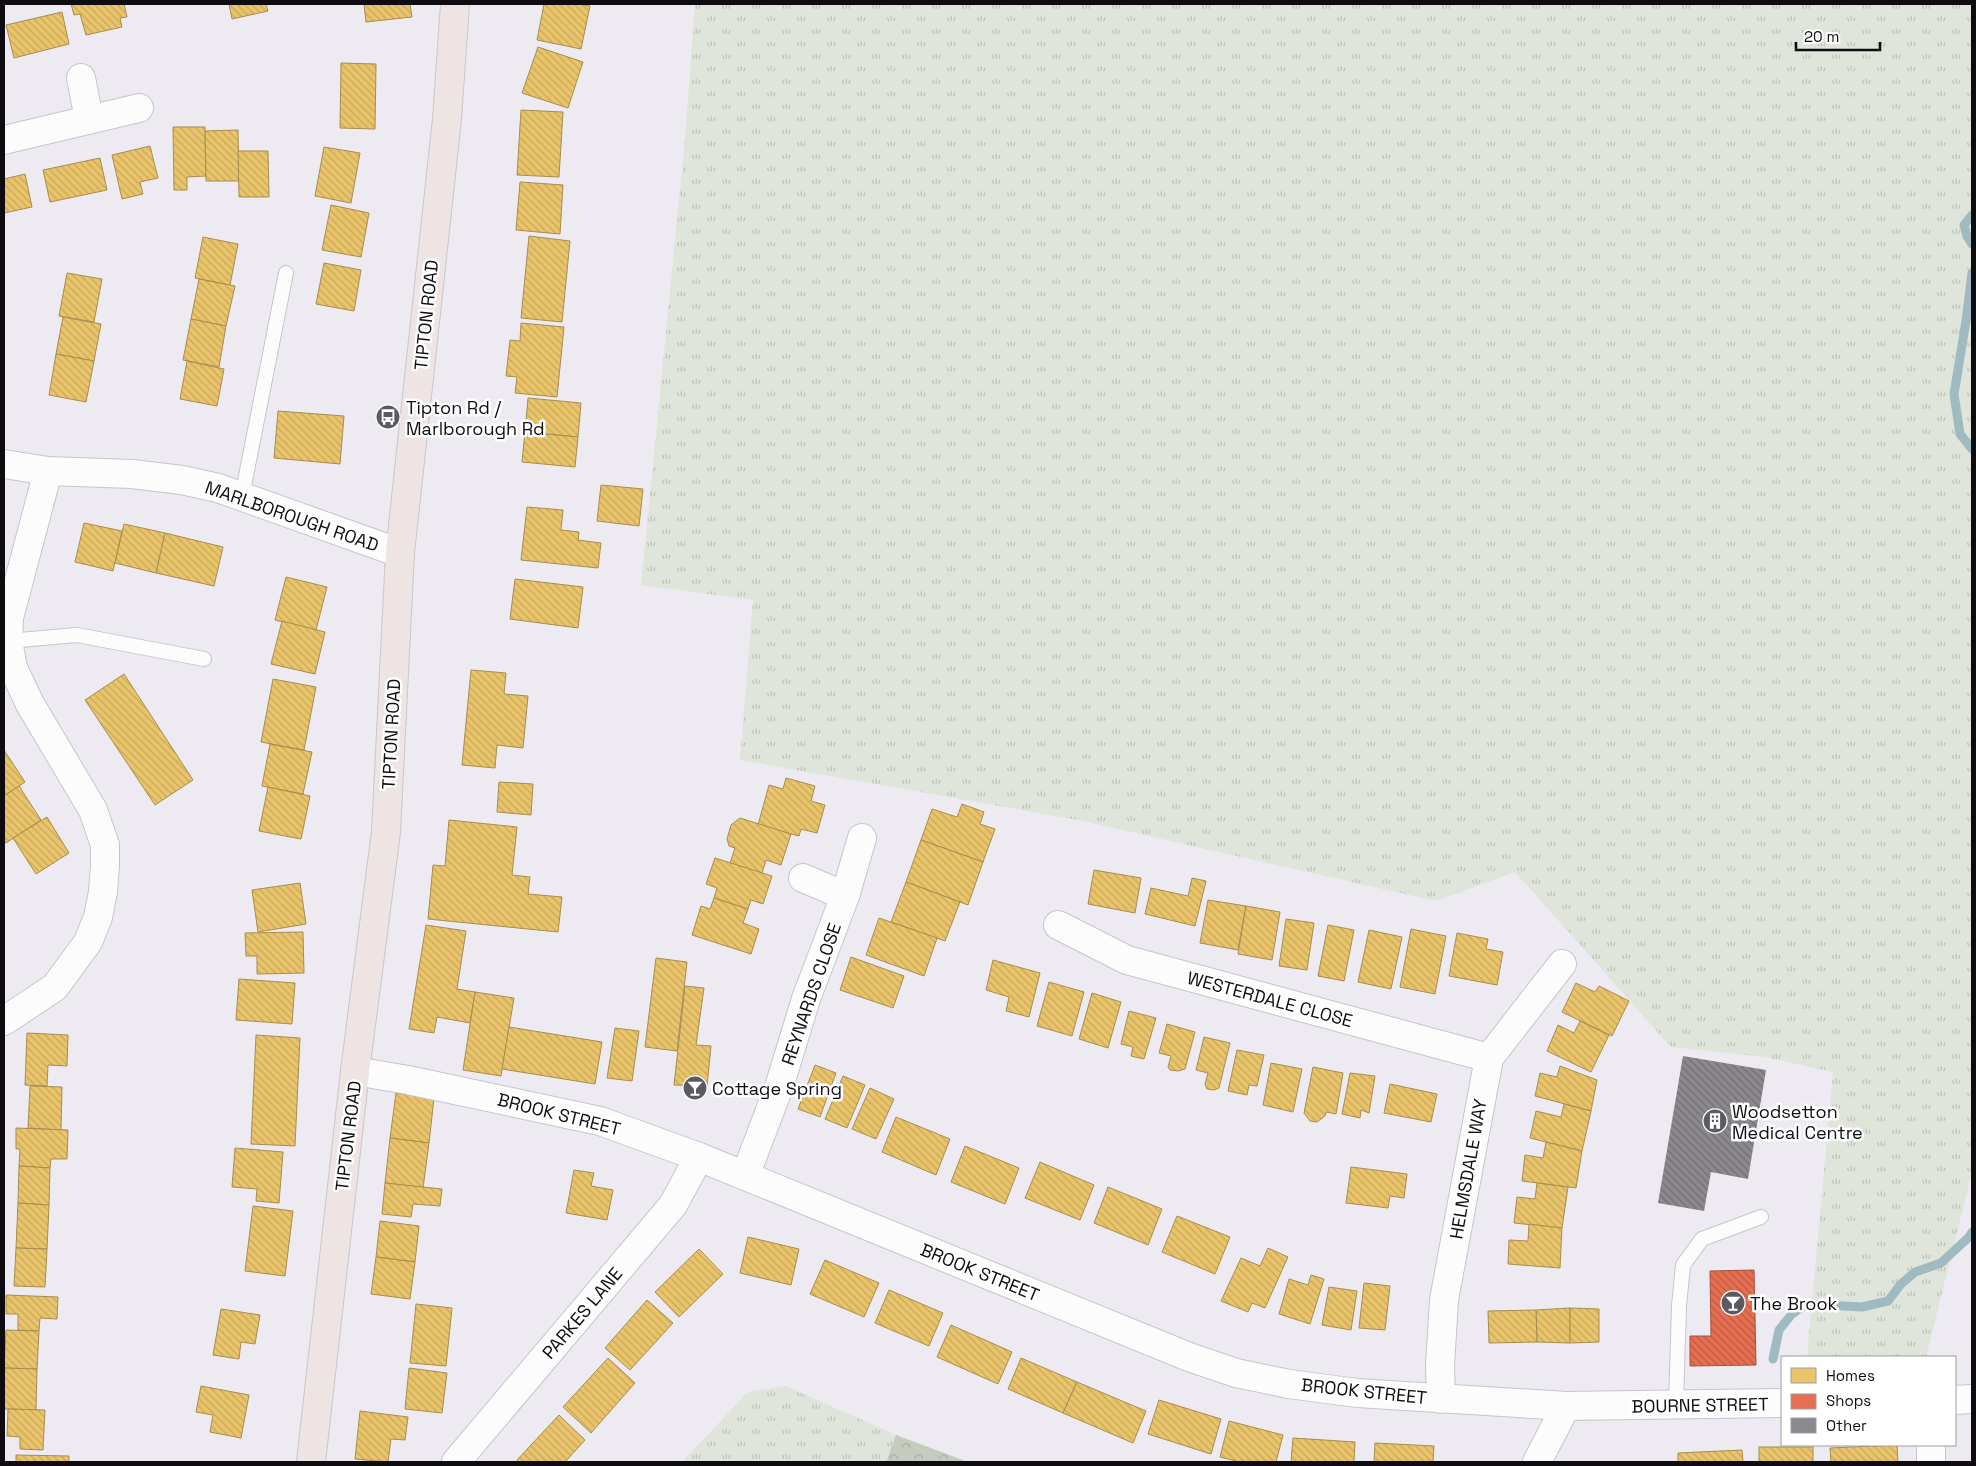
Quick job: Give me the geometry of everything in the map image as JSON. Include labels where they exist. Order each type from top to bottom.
[{"type":"main road","name":"TIPTON ROAD","points":[[310,1462],[355,1071],[386,832],[400,554],[448,119],[455,4]]},
{"type":"street","points":[[81,78],[90,118]]},
{"type":"street","points":[[4,140],[90,118],[139,108]]},
{"type":"street","name":"MARLBOROUGH ROAD","points":[[4,464],[48,471],[132,474],[182,480],[218,488],[400,554]]},
{"type":"street","points":[[4,1022],[56,987],[88,942],[98,917],[103,892],[105,845],[93,810],[30,704],[13,668],[8,641],[9,618],[48,471]]},
{"type":"street","name":"REYNARDS CLOSE","points":[[745,1176],[779,1086],[806,999],[845,896],[862,838]]},
{"type":"street","points":[[803,878],[845,896]]},
{"type":"street","name":"WESTERDALE CLOSE","points":[[1058,925],[1127,960],[1489,1058]]},
{"type":"street","name":"HELMSDALE WAY","points":[[1441,1399],[1440,1366],[1444,1300],[1489,1058],[1562,964]]},
{"type":"street","name":"BROOK STREET","points":[[355,1071],[408,1080],[600,1121],[698,1156],[1189,1357],[1236,1373],[1290,1384],[1357,1393],[1566,1406],[1617,1406]]},
{"type":"street","name":"PARKES LANE","points":[[456,1462],[673,1205],[698,1156]]},
{"type":"street","points":[[1956,1400],[1972,1399]]},
{"type":"street","name":"BOURNE STREET","points":[[1617,1406],[1781,1403]]},
{"type":"street","points":[[1537,1462],[1566,1406]]},
{"type":"street","points":[[1931,1446],[1931,1462]]},
{"type":"lane","points":[[242,496],[286,273]]},
{"type":"lane","points":[[8,641],[77,635],[204,659]]},
{"type":"lane","points":[[1676,1405],[1679,1306],[1683,1265],[1702,1239],[1761,1217]]},
{"type":"green space","points":[[695,4],[1972,4],[1972,1172],[1926,1356],[1807,1356],[1833,1072],[1765,1057],[1671,1047],[1515,872],[1436,901],[1078,820],[740,760],[753,600],[641,585],[685,140]]},
{"type":"green space","points":[[786,1386],[896,1435],[887,1460],[884,1462],[682,1462],[748,1392]]},
{"type":"green space","points":[[896,1435],[968,1462],[884,1462],[887,1460]]},
{"type":"building: Homes","points":[[71,4],[124,4],[127,17],[120,18],[122,27],[86,35],[80,14],[74,15]]},
{"type":"building: Homes","points":[[229,4],[266,4],[268,11],[232,19]]},
{"type":"building: Homes","points":[[364,4],[410,4],[412,17],[366,22]]},
{"type":"building: Homes","points":[[544,4],[579,4],[590,6],[581,49],[537,40]]},
{"type":"building: Homes","points":[[62,12],[69,44],[14,58],[6,25]]},
{"type":"building: Homes","points":[[538,47],[583,62],[568,108],[522,93]]},
{"type":"building: Homes","points":[[341,63],[376,64],[375,129],[340,128]]},
{"type":"building: Homes","points":[[521,110],[563,112],[559,177],[517,175]]},
{"type":"building: Homes","points":[[173,127],[205,127],[206,176],[187,177],[187,190],[174,190]]},
{"type":"building: Homes","points":[[238,130],[239,181],[206,181],[205,131]]},
{"type":"building: Homes","points":[[150,146],[158,178],[140,182],[143,194],[122,199],[112,155]]},
{"type":"building: Homes","points":[[324,147],[360,153],[351,203],[315,196]]},
{"type":"building: Homes","points":[[238,151],[268,151],[269,197],[239,197]]},
{"type":"building: Homes","points":[[100,158],[107,190],[50,202],[43,170]]},
{"type":"building: Homes","points":[[25,174],[32,207],[4,213],[4,179]]},
{"type":"building: Homes","points":[[520,182],[563,185],[560,234],[516,230]]},
{"type":"building: Homes","points":[[331,205],[369,213],[361,257],[322,250]]},
{"type":"building: Homes","points":[[529,236],[570,241],[562,322],[521,318]]},
{"type":"building: Homes","points":[[203,237],[238,244],[230,285],[195,278]]},
{"type":"building: Homes","points":[[324,263],[361,270],[354,311],[316,304]]},
{"type":"building: Homes","points":[[67,273],[102,279],[94,322],[59,316]]},
{"type":"building: Homes","points":[[199,279],[235,286],[226,326],[191,319]]},
{"type":"building: Homes","points":[[63,317],[101,324],[94,361],[56,354]]},
{"type":"building: Homes","points":[[191,319],[226,326],[219,367],[183,360]]},
{"type":"building: Homes","points":[[521,323],[564,327],[557,397],[515,393],[517,377],[506,376],[510,340],[520,341]]},
{"type":"building: Homes","points":[[56,354],[94,361],[86,402],[49,395]]},
{"type":"building: Homes","points":[[187,361],[224,369],[217,406],[180,399]]},
{"type":"building: Homes","points":[[528,398],[581,403],[578,437],[525,432]]},
{"type":"building: Homes","points":[[278,411],[344,416],[340,464],[274,458]]},
{"type":"building: Homes","points":[[525,432],[578,437],[575,467],[522,462]]},
{"type":"building: Homes","points":[[601,485],[643,489],[639,526],[597,521]]},
{"type":"building: Homes","points":[[527,507],[563,510],[561,530],[579,532],[578,540],[601,543],[598,568],[521,560]]},
{"type":"building: Homes","points":[[84,523],[122,531],[113,571],[75,562]]},
{"type":"building: Homes","points":[[124,524],[165,533],[156,573],[115,563]]},
{"type":"building: Homes","points":[[165,533],[223,547],[214,586],[156,573]]},
{"type":"building: Homes","points":[[286,577],[327,587],[316,630],[275,620]]},
{"type":"building: Homes","points":[[515,579],[583,587],[578,628],[510,619]]},
{"type":"building: Homes","points":[[282,621],[325,632],[315,674],[271,664]]},
{"type":"building: Homes","points":[[471,670],[506,673],[504,694],[528,696],[523,748],[497,745],[495,768],[462,765]]},
{"type":"building: Homes","points":[[124,674],[193,780],[155,805],[85,700]]},
{"type":"building: Homes","points":[[273,679],[316,687],[304,750],[261,742]]},
{"type":"building: Homes","points":[[270,744],[312,752],[303,794],[262,786]]},
{"type":"building: Homes","points":[[4,750],[25,782],[4,796]]},
{"type":"building: Homes","points":[[786,778],[815,786],[811,801],[825,805],[817,833],[801,829],[799,836],[758,825],[769,785],[783,789]]},
{"type":"building: Homes","points":[[499,782],[533,784],[531,815],[497,812]]},
{"type":"building: Homes","points":[[19,786],[41,820],[6,843],[4,840],[4,796]]},
{"type":"building: Homes","points":[[268,787],[310,796],[301,839],[259,831]]},
{"type":"building: Homes","points":[[962,804],[984,812],[980,824],[995,829],[983,862],[921,840],[932,809],[957,817]]},
{"type":"building: Homes","points":[[47,817],[69,853],[36,874],[13,838]]},
{"type":"building: Homes","points":[[740,818],[791,834],[781,865],[766,860],[762,873],[730,863],[735,848],[729,846],[727,839],[731,825]]},
{"type":"building: Homes","points":[[449,820],[517,827],[512,875],[530,877],[528,894],[562,897],[558,932],[428,919],[433,865],[445,866]]},
{"type":"building: Homes","points":[[921,840],[983,862],[968,905],[906,882]]},
{"type":"building: Homes","points":[[715,858],[772,876],[763,904],[751,900],[748,909],[714,898],[717,888],[706,884]]},
{"type":"building: Homes","points":[[1094,870],[1141,878],[1135,913],[1088,904]]},
{"type":"building: Homes","points":[[1192,878],[1206,881],[1195,926],[1145,914],[1151,888],[1188,896]]},
{"type":"building: Homes","points":[[906,882],[960,902],[945,941],[891,922]]},
{"type":"building: Homes","points":[[300,883],[306,924],[258,932],[252,890]]},
{"type":"building: Homes","points":[[714,898],[748,909],[743,923],[759,929],[751,954],[692,935],[701,906],[710,909]]},
{"type":"building: Homes","points":[[1208,900],[1246,906],[1238,950],[1200,943]]},
{"type":"building: Homes","points":[[1246,906],[1280,912],[1272,960],[1238,954]]},
{"type":"building: Homes","points":[[879,918],[937,938],[924,976],[866,955]]},
{"type":"building: Homes","points":[[1286,919],[1314,923],[1307,970],[1279,966]]},
{"type":"building: Homes","points":[[426,925],[466,931],[457,989],[475,992],[470,1023],[437,1017],[434,1033],[409,1029]]},
{"type":"building: Homes","points":[[1328,925],[1354,930],[1344,981],[1318,976]]},
{"type":"building: Homes","points":[[1411,929],[1446,936],[1435,994],[1400,987]]},
{"type":"building: Homes","points":[[1369,930],[1402,937],[1391,989],[1358,982]]},
{"type":"building: Homes","points":[[303,932],[304,973],[257,974],[257,956],[246,956],[245,933]]},
{"type":"building: Homes","points":[[1457,933],[1488,939],[1486,949],[1503,952],[1497,985],[1449,976]]},
{"type":"building: Homes","points":[[851,957],[904,976],[893,1008],[840,990]]},
{"type":"building: Homes","points":[[656,958],[687,962],[677,1051],[645,1047]]},
{"type":"building: Homes","points":[[993,960],[1040,973],[1029,1017],[1006,1011],[1009,997],[986,990]]},
{"type":"building: Homes","points":[[239,979],[295,983],[292,1024],[236,1020]]},
{"type":"building: Homes","points":[[1049,982],[1084,992],[1072,1036],[1037,1026]]},
{"type":"building: Homes","points":[[1576,983],[1595,992],[1599,986],[1629,1001],[1612,1036],[1562,1012]]},
{"type":"building: Homes","points":[[685,986],[704,988],[696,1045],[711,1046],[707,1086],[674,1085]]},
{"type":"building: Homes","points":[[475,992],[514,998],[501,1076],[463,1070]]},
{"type":"building: Homes","points":[[1092,993],[1121,1002],[1108,1048],[1079,1039]]},
{"type":"building: Homes","points":[[1129,1011],[1156,1018],[1144,1059],[1131,1056],[1133,1047],[1121,1044]]},
{"type":"building: Homes","points":[[1580,1021],[1609,1035],[1591,1072],[1547,1051],[1558,1025],[1574,1033]]},
{"type":"building: Homes","points":[[1167,1024],[1195,1032],[1185,1069],[1178,1071],[1170,1070],[1168,1067],[1171,1056],[1159,1053]]},
{"type":"building: Homes","points":[[509,1027],[602,1042],[595,1084],[502,1069]]},
{"type":"building: Homes","points":[[615,1028],[639,1031],[632,1081],[607,1078]]},
{"type":"building: Homes","points":[[27,1033],[68,1035],[67,1066],[48,1065],[47,1086],[25,1085]]},
{"type":"building: Homes","points":[[256,1035],[300,1038],[295,1146],[251,1144]]},
{"type":"building: Homes","points":[[1204,1037],[1230,1043],[1219,1088],[1214,1090],[1207,1089],[1205,1084],[1208,1073],[1196,1070]]},
{"type":"building: Homes","points":[[1237,1050],[1264,1055],[1257,1086],[1249,1085],[1247,1095],[1228,1091]]},
{"type":"building: Homes","points":[[1271,1063],[1302,1069],[1293,1112],[1263,1105]]},
{"type":"building: Homes","points":[[815,1065],[836,1073],[820,1117],[798,1109]]},
{"type":"building: Homes","points":[[1560,1066],[1597,1080],[1591,1111],[1535,1096],[1540,1073],[1557,1077]]},
{"type":"building: Homes","points":[[1313,1067],[1343,1073],[1336,1114],[1326,1112],[1325,1116],[1317,1122],[1310,1121],[1304,1113]]},
{"type":"building: Homes","points":[[1350,1073],[1375,1076],[1369,1113],[1361,1110],[1360,1118],[1342,1114]]},
{"type":"building: Homes","points":[[843,1076],[865,1085],[847,1128],[825,1119]]},
{"type":"building: Homes","points":[[1390,1084],[1437,1094],[1431,1122],[1384,1113]]},
{"type":"building: Homes","points":[[30,1086],[62,1087],[61,1130],[28,1128]]},
{"type":"building: Homes","points":[[870,1088],[894,1099],[876,1139],[852,1129]]},
{"type":"building: Homes","points":[[396,1093],[434,1098],[429,1143],[390,1138]]},
{"type":"building: Homes","points":[[1564,1104],[1591,1111],[1582,1151],[1530,1138],[1536,1111],[1561,1117]]},
{"type":"building: Homes","points":[[896,1117],[950,1139],[936,1175],[882,1152]]},
{"type":"building: Homes","points":[[16,1128],[68,1130],[67,1159],[51,1159],[50,1168],[19,1166],[20,1149],[16,1149]]},
{"type":"building: Homes","points":[[390,1138],[429,1143],[423,1188],[385,1183]]},
{"type":"building: Homes","points":[[1546,1142],[1582,1151],[1576,1188],[1522,1181],[1525,1155],[1543,1158]]},
{"type":"building: Homes","points":[[965,1146],[1019,1168],[1005,1204],[951,1182]]},
{"type":"building: Homes","points":[[235,1148],[283,1152],[279,1203],[256,1201],[257,1189],[232,1187]]},
{"type":"building: Homes","points":[[1040,1162],[1094,1185],[1080,1220],[1025,1198]]},
{"type":"building: Homes","points":[[19,1166],[50,1168],[49,1205],[18,1203]]},
{"type":"building: Homes","points":[[1351,1167],[1407,1174],[1404,1198],[1390,1196],[1388,1208],[1346,1203]]},
{"type":"building: Homes","points":[[574,1170],[594,1173],[591,1186],[613,1190],[607,1220],[566,1213]]},
{"type":"building: Homes","points":[[385,1183],[442,1189],[440,1206],[413,1204],[411,1217],[382,1214]]},
{"type":"building: Homes","points":[[1537,1183],[1568,1187],[1562,1228],[1514,1223],[1517,1197],[1535,1199]]},
{"type":"building: Homes","points":[[1108,1187],[1162,1209],[1148,1245],[1094,1223]]},
{"type":"building: Homes","points":[[18,1203],[49,1205],[47,1249],[16,1248]]},
{"type":"building: Homes","points":[[253,1206],[293,1211],[285,1276],[245,1271]]},
{"type":"building: Homes","points":[[1177,1216],[1230,1237],[1215,1274],[1162,1252]]},
{"type":"building: Homes","points":[[380,1221],[419,1226],[415,1262],[376,1257]]},
{"type":"building: Homes","points":[[1529,1224],[1562,1228],[1560,1268],[1508,1264],[1509,1240],[1528,1241]]},
{"type":"building: Homes","points":[[748,1237],[799,1249],[791,1285],[740,1273]]},
{"type":"building: Homes","points":[[16,1248],[47,1249],[45,1287],[14,1286]]},
{"type":"building: Homes","points":[[1268,1248],[1288,1257],[1265,1308],[1252,1303],[1248,1312],[1221,1301],[1241,1258],[1260,1266]]},
{"type":"building: Homes","points":[[699,1249],[723,1274],[679,1317],[655,1292]]},
{"type":"building: Homes","points":[[376,1257],[415,1262],[410,1299],[371,1294]]},
{"type":"building: Homes","points":[[825,1260],[879,1283],[864,1317],[810,1294]]},
{"type":"building: Homes","points":[[1311,1275],[1324,1279],[1310,1324],[1279,1314],[1289,1279],[1308,1285]]},
{"type":"building: Homes","points":[[1364,1283],[1390,1286],[1385,1330],[1359,1328]]},
{"type":"building: Homes","points":[[1329,1287],[1357,1291],[1351,1330],[1322,1325]]},
{"type":"building: Homes","points":[[889,1290],[943,1313],[929,1346],[875,1323]]},
{"type":"building: Homes","points":[[6,1295],[58,1297],[57,1319],[40,1318],[39,1331],[18,1330],[18,1314],[6,1314]]},
{"type":"building: Homes","points":[[647,1300],[673,1323],[630,1370],[605,1348]]},
{"type":"building: Homes","points":[[416,1304],[452,1308],[446,1366],[410,1363]]},
{"type":"building: Homes","points":[[1570,1308],[1570,1343],[1537,1342],[1536,1310]]},
{"type":"building: Homes","points":[[1570,1308],[1599,1309],[1599,1342],[1570,1343]]},
{"type":"building: Homes","points":[[221,1309],[260,1315],[255,1344],[241,1342],[239,1359],[213,1355]]},
{"type":"building: Homes","points":[[1536,1310],[1537,1342],[1489,1343],[1488,1311]]},
{"type":"building: Homes","points":[[951,1325],[1012,1352],[998,1384],[937,1357]]},
{"type":"building: Homes","points":[[6,1330],[39,1331],[37,1369],[4,1368]]},
{"type":"building: Homes","points":[[608,1358],[635,1383],[591,1433],[563,1407]]},
{"type":"building: Homes","points":[[1021,1358],[1077,1382],[1063,1413],[1008,1389]]},
{"type":"building: Homes","points":[[4,1368],[37,1369],[36,1410],[4,1409]]},
{"type":"building: Homes","points":[[409,1368],[447,1373],[442,1413],[405,1409]]},
{"type":"building: Homes","points":[[1077,1382],[1146,1411],[1133,1443],[1063,1413]]},
{"type":"building: Homes","points":[[201,1386],[249,1395],[241,1438],[210,1432],[213,1415],[196,1412]]},
{"type":"building: Homes","points":[[1159,1400],[1221,1419],[1211,1454],[1148,1434]]},
{"type":"building: Homes","points":[[8,1409],[45,1410],[43,1450],[20,1449],[20,1437],[7,1436]]},
{"type":"building: Homes","points":[[360,1411],[408,1417],[405,1440],[391,1439],[388,1462],[355,1459]]},
{"type":"building: Homes","points":[[559,1415],[585,1440],[565,1462],[519,1462],[517,1460]]},
{"type":"building: Homes","points":[[1229,1421],[1283,1435],[1276,1462],[1240,1462],[1220,1457]]},
{"type":"building: Homes","points":[[1293,1438],[1355,1442],[1354,1462],[1291,1462]]},
{"type":"building: Homes","points":[[1375,1443],[1434,1446],[1433,1462],[1374,1462]]},
{"type":"building: Homes","points":[[1897,1446],[1898,1462],[1831,1462],[1830,1448]]},
{"type":"building: Homes","points":[[1759,1447],[1813,1447],[1813,1462],[1759,1462]]},
{"type":"building: Homes","points":[[1742,1450],[1743,1462],[1678,1462],[1678,1453]]},
{"type":"building: Homes","points":[[16,1455],[69,1456],[69,1462],[16,1462]]},
{"type":"building: Shops","name":"The Brook","points":[[1754,1270],[1756,1365],[1690,1366],[1690,1336],[1711,1336],[1710,1271]]},
{"type":"building: Other","name":"Woodsetton Medical Centre","points":[[1683,1056],[1766,1070],[1748,1179],[1711,1172],[1704,1211],[1658,1203]]},
{"type":"waterway","points":[[1972,215],[1964,225],[1967,236],[1972,244]]},
{"type":"waterway","points":[[1972,273],[1954,394],[1960,434],[1972,449]]},
{"type":"waterway","points":[[1773,1359],[1779,1330],[1792,1314],[1807,1304],[1862,1307],[1888,1301],[1901,1284],[1915,1272],[1941,1263],[1972,1232]]},
{"type":"place","name":"Tipton Rd / Marlborough Rd","points":[[388,417]]},
{"type":"place","name":"Cottage Spring","points":[[695,1088]]},
{"type":"place","name":"Woodsetton Medical Centre","points":[[1715,1121]]},
{"type":"place","name":"The Brook","points":[[1733,1303]]}]
